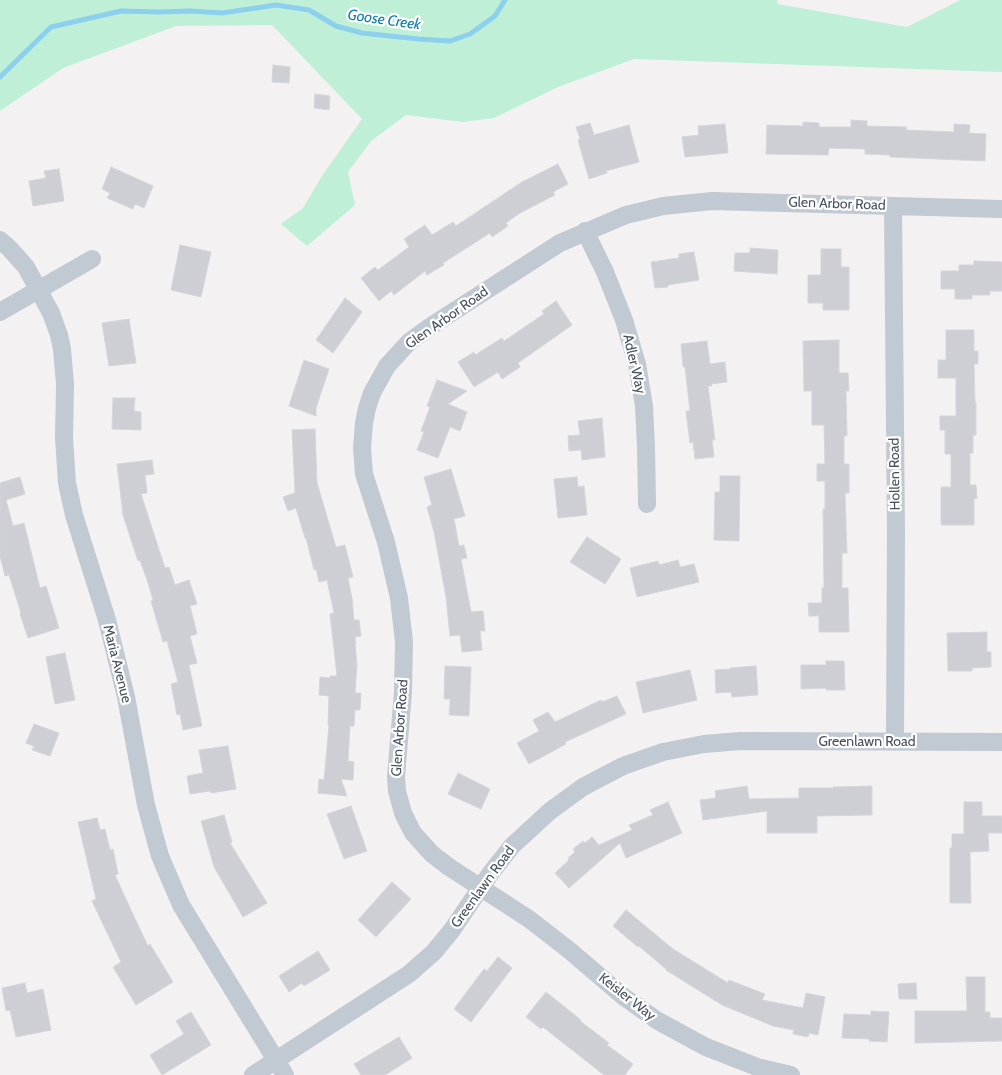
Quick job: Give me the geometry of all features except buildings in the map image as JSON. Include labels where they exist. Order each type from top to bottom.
[{"type":"street","name":"Glen Arbor Road","points":[[480,887],[432,854],[421,843],[407,822],[397,791],[396,777],[403,692],[404,642],[399,598],[386,542],[364,474],[362,448],[364,423],[370,400],[379,379],[388,366],[409,342],[431,326],[560,243],[626,215],[663,206],[712,201],[1002,209]]},
{"type":"street","name":"Hollen Road","points":[[893,206],[896,533],[895,742]]},
{"type":"street","name":"Adler Way","points":[[586,232],[624,320],[637,364],[644,415],[647,504]]},
{"type":"street","name":"Maria Avenue","points":[[0,240],[26,267],[51,313],[62,348],[65,384],[64,438],[67,483],[74,515],[107,620],[126,697],[146,805],[160,856],[181,905],[281,1068]]},
{"type":"street","points":[[0,312],[92,259]]},
{"type":"street","name":"Greenlawn Road","points":[[253,1075],[281,1068],[409,974],[434,952],[452,930],[480,887],[512,846],[550,811],[584,787],[623,766],[663,752],[704,744],[741,741],[1002,742]]},
{"type":"street","name":"Keisler Way","points":[[480,887],[536,924],[570,950],[624,997],[658,1021],[706,1047],[757,1066],[791,1075]]},
{"type":"green space","points":[[0,0],[777,0],[778,4],[907,27],[960,0],[1002,0],[1002,72],[634,59],[558,87],[494,118],[463,122],[406,115],[371,141],[348,172],[355,205],[307,246],[281,224],[303,208],[322,176],[362,119],[272,25],[176,26],[63,68],[0,111]]},
{"type":"waterway","name":"Goose Creek","points":[[0,77],[51,27],[121,11],[222,13],[276,5],[309,10],[336,26],[362,33],[450,41],[470,34],[495,16],[505,0]]}]
